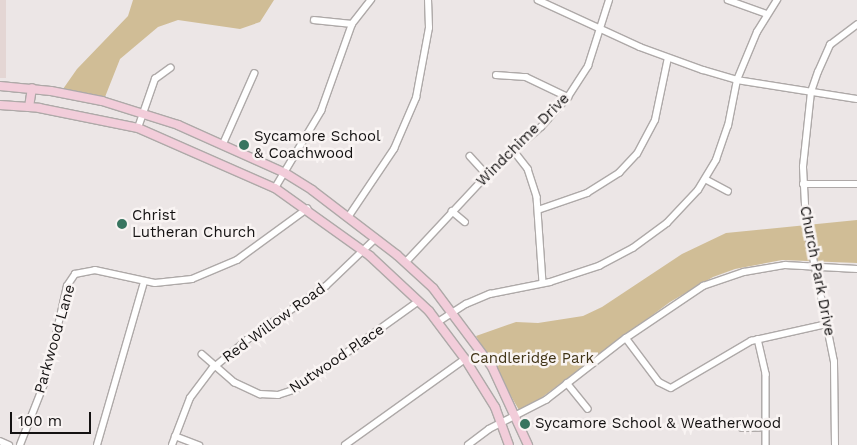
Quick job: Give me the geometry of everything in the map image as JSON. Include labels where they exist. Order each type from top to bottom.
[{"type":"main road","points":[[0,86],[32,88],[102,101],[143,113],[223,144],[285,173],[349,216],[406,262],[453,312],[492,367],[517,417],[528,445]]},
{"type":"main road","points":[[29,107],[32,88]]},
{"type":"main road","points":[[0,105],[29,107],[138,128],[275,188],[307,209],[364,251],[419,301],[438,322],[465,359],[501,423],[509,445]]},
{"type":"street","points":[[275,188],[321,111],[352,24],[371,0]]},
{"type":"street","points":[[349,216],[394,149],[416,98],[429,28],[428,0]]},
{"type":"street","points":[[538,0],[668,58],[737,80],[857,99]]},
{"type":"street","name":"Windchime Drive","points":[[406,262],[452,211],[568,97],[588,66],[609,0]]},
{"type":"street","points":[[728,0],[768,14]]},
{"type":"street","points":[[438,322],[453,312],[490,294],[543,283],[599,266],[653,235],[705,179],[721,148],[737,80],[768,14],[777,0]]},
{"type":"street","points":[[314,20],[352,24]]},
{"type":"street","name":"Church Park Drive","points":[[835,445],[835,380],[827,324],[806,224],[803,184],[804,144],[811,92],[830,45],[857,25]]},
{"type":"street","points":[[538,210],[588,193],[619,173],[637,154],[655,120],[668,58]]},
{"type":"street","points":[[138,128],[155,79],[170,68]]},
{"type":"street","points":[[223,144],[254,74]]},
{"type":"street","points":[[496,75],[526,77],[568,97]]},
{"type":"street","points":[[514,151],[534,182],[543,283]]},
{"type":"street","points":[[470,156],[487,176]]},
{"type":"street","points":[[705,179],[728,191]]},
{"type":"street","points":[[803,184],[857,184]]},
{"type":"street","name":"Parkwood Lane","points":[[20,445],[46,379],[71,279],[85,270],[95,270],[144,282],[171,282],[206,274],[257,248],[307,209]]},
{"type":"street","points":[[452,211],[464,222]]},
{"type":"street","name":"Red Willow Road","points":[[172,445],[190,398],[215,366],[248,339],[326,286],[376,238]]},
{"type":"street","points":[[468,445],[501,423],[517,417],[567,383],[626,338],[686,296],[720,279],[784,265],[857,269]]},
{"type":"street","points":[[97,445],[144,282]]},
{"type":"street","name":"Nutwood Place","points":[[202,354],[215,366],[250,391],[268,395],[289,392],[384,328],[419,301]]},
{"type":"street","points":[[626,338],[659,382],[671,388],[758,339],[827,324]]},
{"type":"street","points":[[758,339],[766,374],[766,445]]},
{"type":"street","points":[[345,445],[465,359]]},
{"type":"street","points":[[567,383],[588,409]]},
{"type":"street","points":[[742,428],[766,427]]},
{"type":"street","points":[[175,436],[200,445]]},
{"type":"street","points":[[0,441],[10,445]]},
{"type":"shaded area","points":[[0,0],[6,0],[6,78],[0,78]]},
{"type":"green space","points":[[133,0],[274,0],[260,22],[240,29],[178,20],[158,27],[120,59],[105,97],[63,89],[77,69],[128,16]]},
{"type":"green space","name":"Candleridge Park","points":[[857,220],[857,263],[782,260],[735,269],[713,277],[670,302],[541,398],[519,410],[476,336],[516,322],[538,323],[583,316],[602,307],[682,254],[726,233]]},
{"type":"place","name":"Sycamore School & Coachwood","points":[[244,145]]},
{"type":"place","name":"Christ Lutheran Church","points":[[122,224]]},
{"type":"place","name":"Sycamore School & Weatherwood","points":[[525,424]]}]
